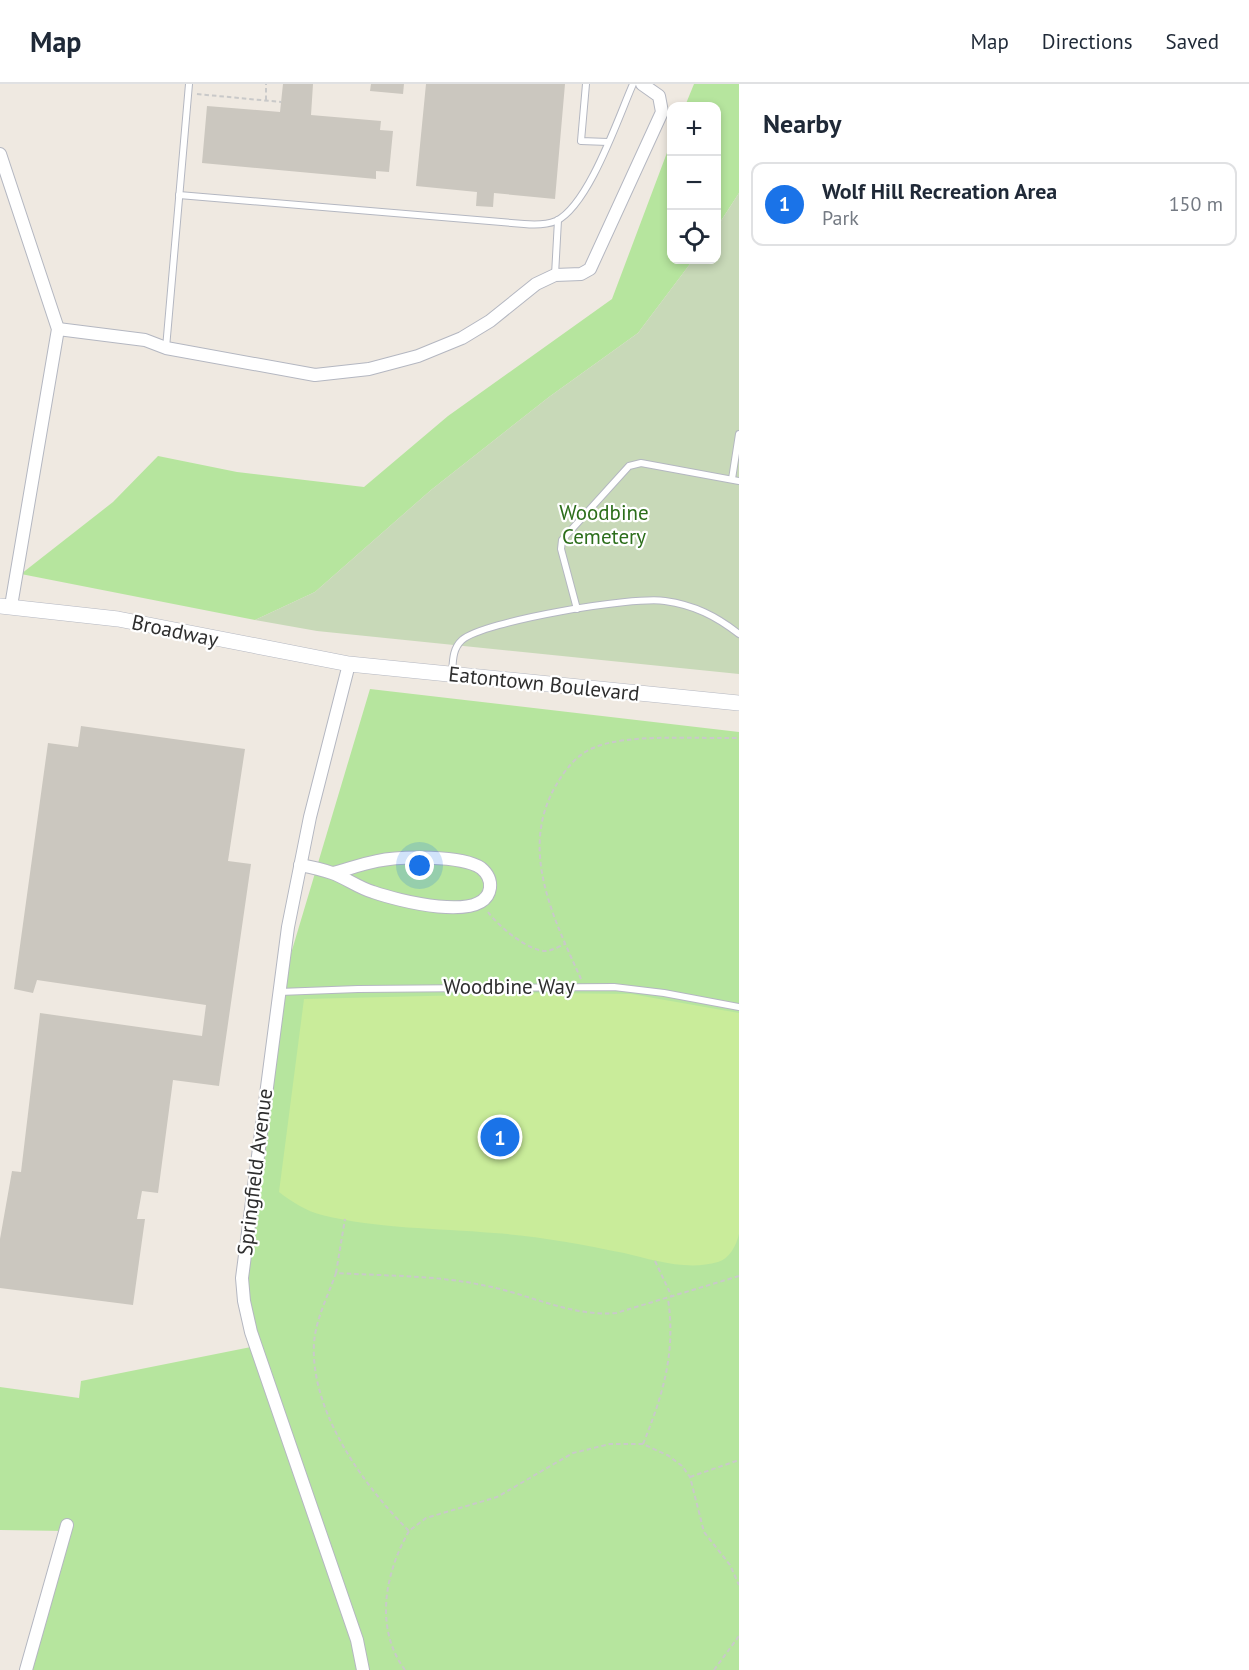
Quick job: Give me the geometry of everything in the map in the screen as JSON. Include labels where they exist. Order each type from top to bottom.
[{"type":"street","points":[[58,328],[145,340],[166,348],[315,375],[357,371],[418,356],[462,338],[490,321],[530,288],[555,275],[586,272],[593,264],[662,112],[659,96],[642,84]]},
{"type":"street","points":[[0,154],[58,328],[6,606]]},
{"type":"street","name":"Broadway","points":[[6,606],[117,619],[349,664]]},
{"type":"street","name":"Eatontown Boulevard","points":[[349,664],[739,703]]},
{"type":"street","name":"Springfield Avenue","points":[[349,664],[300,865],[278,993],[243,1258],[244,1301],[251,1332],[357,1640],[363,1670]]},
{"type":"street","points":[[300,865],[333,873],[371,892],[455,909],[481,902],[490,890],[489,877],[476,865],[449,859],[379,860],[333,873]]},
{"type":"street","points":[[26,1670],[67,1525]]},
{"type":"lane","points":[[166,348],[189,84]]},
{"type":"lane","points":[[586,84],[581,141],[608,142]]},
{"type":"lane","points":[[179,195],[524,225],[542,224],[558,220],[575,206],[608,142],[633,84]]},
{"type":"lane","points":[[555,275],[558,220]]},
{"type":"lane","points":[[577,609],[561,549],[562,540],[628,466],[641,463],[736,480],[739,434]]},
{"type":"lane","points":[[452,675],[454,650],[470,635],[510,622],[638,599],[664,600],[706,612],[739,634]]},
{"type":"lane","name":"Woodbine Way","points":[[278,993],[358,989],[636,988],[739,1007]]},
{"type":"path","points":[[266,84],[266,100]]},
{"type":"path","points":[[188,93],[281,102]]},
{"type":"path","points":[[585,987],[545,895],[540,844],[544,813],[550,796],[568,768],[592,748],[607,743],[637,740],[739,738]]},
{"type":"path","points":[[481,902],[503,930],[541,950],[550,950],[565,944]]},
{"type":"path","points":[[345,1219],[336,1273],[322,1309],[314,1340],[314,1354],[321,1389],[348,1456],[369,1488],[409,1531]]},
{"type":"path","points":[[643,1444],[663,1395],[669,1364],[672,1324],[670,1297],[655,1261]]},
{"type":"path","points":[[336,1273],[480,1284],[590,1314],[616,1313],[739,1276]]},
{"type":"path","points":[[405,1670],[395,1654],[390,1639],[385,1602],[393,1564],[409,1531],[426,1518],[497,1497],[573,1453],[610,1444],[643,1444],[669,1456],[690,1477],[704,1532],[730,1565],[739,1585]]},
{"type":"path","points":[[690,1477],[739,1460]]},
{"type":"path","points":[[714,1670],[739,1636]]},
{"type":"green space","points":[[694,84],[739,84],[739,193],[721,221],[721,102],[687,102]]},
{"type":"green space","points":[[667,153],[667,264],[690,264],[638,333],[549,397],[431,490],[315,592],[255,620],[21,574],[113,502],[158,456],[237,472],[364,487],[448,416],[612,299]]},
{"type":"green space","name":"Woodbine Cemetery","points":[[739,193],[739,674],[317,631],[255,620],[315,592],[431,490],[549,397],[638,333],[690,264],[721,264],[721,221]]},
{"type":"green space","points":[[370,689],[739,732],[739,1670],[27,1670],[67,1531],[0,1530],[0,1387],[79,1398],[81,1381],[256,1346],[244,1277],[278,997]]},
{"type":"green space","points":[[549,993],[631,994],[739,1013],[739,1234],[726,1258],[706,1264],[682,1265],[592,1246],[526,1236],[343,1220],[299,1206],[279,1192],[304,999]]},
{"type":"building","points":[[283,84],[313,84],[311,115],[381,121],[380,130],[393,131],[389,172],[376,171],[376,179],[202,163],[207,106],[280,112]]},
{"type":"building","points":[[371,84],[404,84],[403,94],[370,91]]},
{"type":"building","points":[[426,84],[565,84],[555,199],[494,193],[493,207],[476,206],[477,192],[416,186]]},
{"type":"building","points":[[81,726],[245,749],[228,861],[251,864],[219,1086],[173,1080],[158,1193],[142,1191],[137,1219],[145,1219],[133,1305],[0,1288],[0,1239],[12,1171],[21,1172],[40,1013],[202,1036],[206,1005],[37,980],[33,993],[14,989],[48,743],[78,747]]},
{"type":"place","name":"Wolf Hill Recreation Area","points":[[500,1137]]}]
